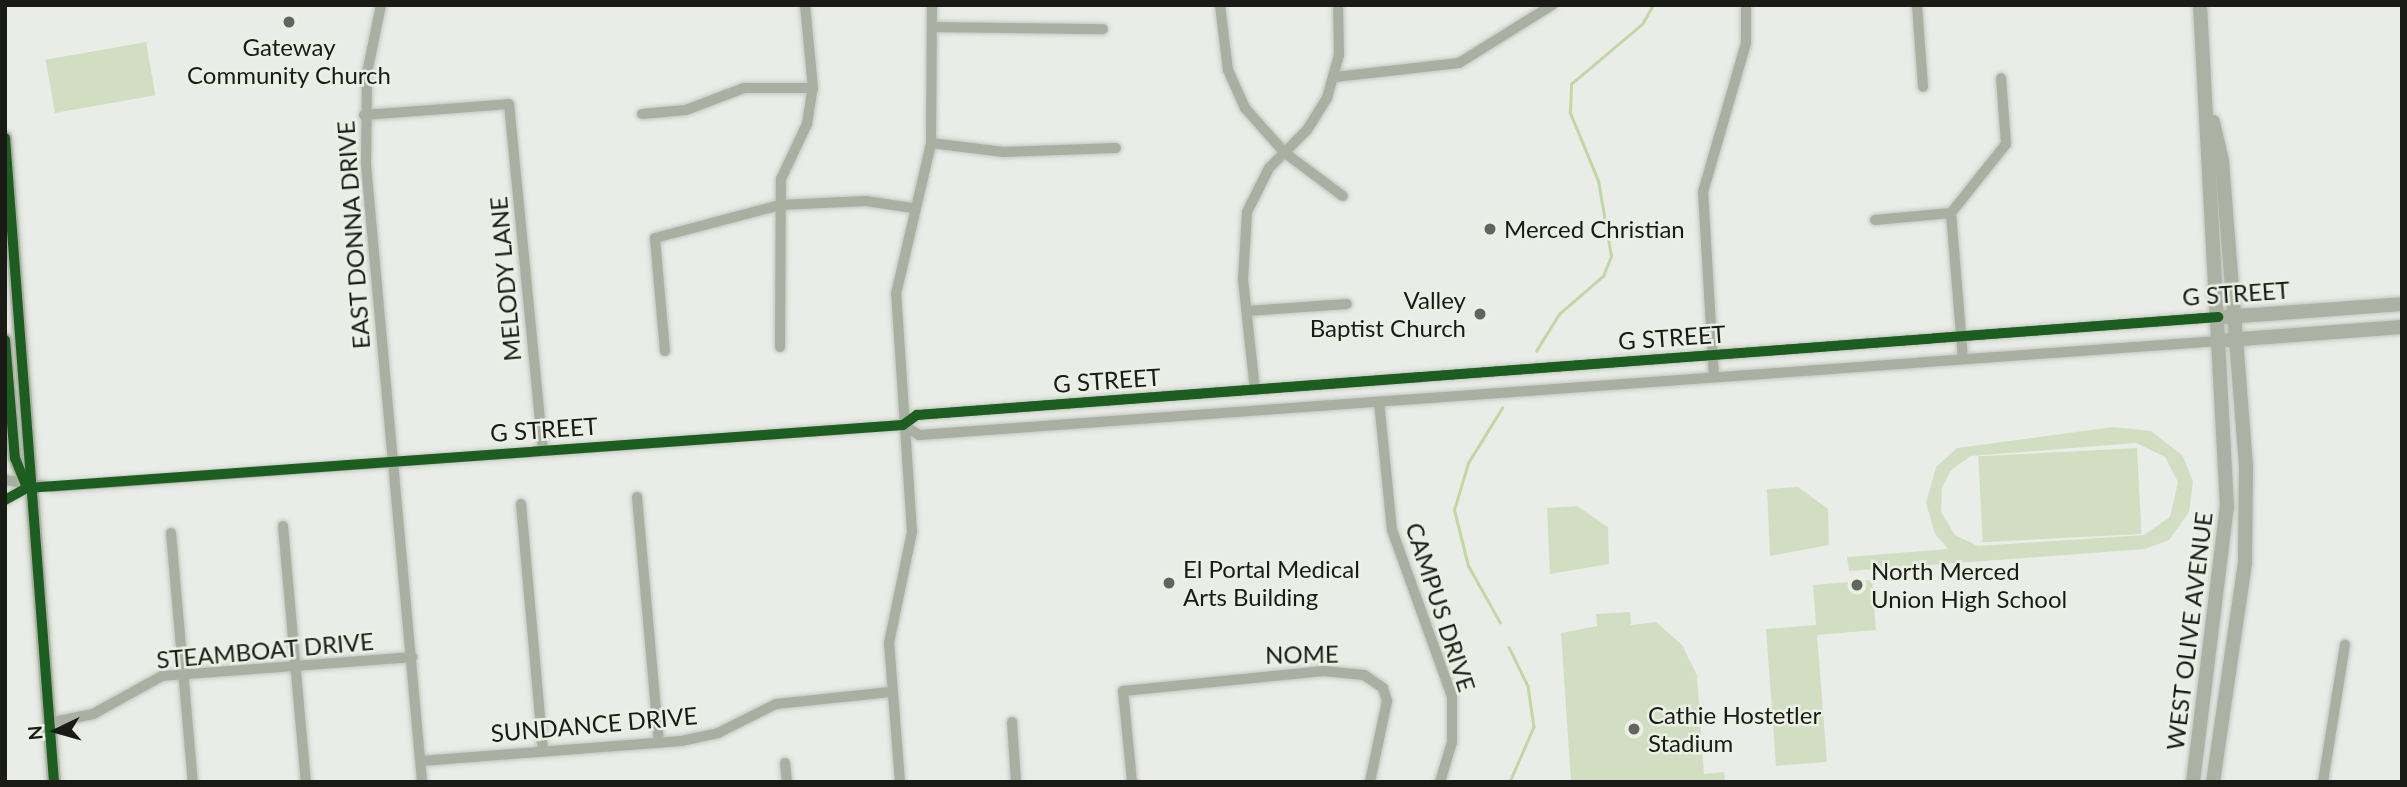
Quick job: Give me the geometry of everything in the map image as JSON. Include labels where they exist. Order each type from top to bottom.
[{"type":"main road","points":[[2200,5],[2208,100]]},
{"type":"main road","name":"WEST OLIVE AVENUE","points":[[2208,100],[2222,161],[2236,316],[2245,562],[2213,782]]},
{"type":"main road","name":"WEST OLIVE AVENUE","points":[[2193,782],[2228,507],[2208,100]]},
{"type":"main road","points":[[5,138],[33,456],[27,488],[54,782]]},
{"type":"main road","points":[[5,233],[15,247]]},
{"type":"main road","name":"G STREET","points":[[2218,317],[2402,304]]},
{"type":"main road","name":"G STREET","points":[[2219,341],[2402,327]]},
{"type":"main road","points":[[5,340],[15,457],[27,488]]},
{"type":"main road","points":[[2228,507],[2234,553],[2245,562]]},
{"type":"street","name":"EAST DONNA DRIVE","points":[[381,5],[364,115],[422,782]]},
{"type":"street","points":[[780,347],[781,179],[807,124],[813,88],[805,5]]},
{"type":"street","points":[[900,782],[890,692],[889,643],[911,552],[896,294],[913,208],[931,143],[934,27],[932,5]]},
{"type":"street","points":[[1220,5],[1236,92],[1285,153],[1343,196]]},
{"type":"street","points":[[1255,390],[1247,311],[1247,212],[1255,189],[1316,118],[1335,77],[1338,5]]},
{"type":"street","points":[[1335,77],[1459,63],[1552,5]]},
{"type":"street","points":[[1714,377],[1703,192],[1746,43],[1746,5]]},
{"type":"street","points":[[1917,5],[1923,87]]},
{"type":"street","points":[[934,27],[1103,29]]},
{"type":"street","points":[[1963,359],[1951,213],[2006,144],[2001,78]]},
{"type":"street","points":[[642,114],[686,110],[744,88],[813,88]]},
{"type":"street","name":"MELODY LANE","points":[[364,115],[509,104],[542,450]]},
{"type":"street","points":[[931,143],[1015,152],[1116,148]]},
{"type":"street","points":[[665,351],[655,238],[780,205],[866,201],[913,208]]},
{"type":"street","points":[[1875,220],[1951,213]]},
{"type":"street","points":[[1247,311],[1347,304]]},
{"type":"street","name":"G STREET","points":[[5,480],[27,488],[903,425],[917,415],[2218,317]]},
{"type":"street","name":"G STREET","points":[[903,425],[919,435],[2219,341]]},
{"type":"street","name":"CAMPUS DRIVE","points":[[1379,402],[1392,530],[1452,697],[1452,742],[1440,782]]},
{"type":"street","name":"G STREET","points":[[5,500],[27,488]]},
{"type":"street","points":[[637,497],[659,742]]},
{"type":"street","points":[[521,504],[543,751]]},
{"type":"street","points":[[283,526],[306,782]]},
{"type":"street","points":[[172,533],[193,782]]},
{"type":"street","points":[[2323,782],[2344,645]]},
{"type":"street","name":"STEAMBOAT DRIVE","points":[[48,723],[93,714],[149,680],[412,657]]},
{"type":"street","name":"NOME","points":[[1132,782],[1123,691],[1296,673],[1363,675],[1383,688],[1387,701],[1370,782]]},
{"type":"street","name":"SUNDANCE DRIVE","points":[[421,761],[659,742],[718,733],[776,704],[890,692]]},
{"type":"street","points":[[1012,722],[1016,782]]},
{"type":"street","points":[[785,763],[787,782]]},
{"type":"green space","points":[[146,42],[155,95],[55,113],[46,60]]},
{"type":"green space","points":[[2113,427],[2151,431],[2183,456],[2193,482],[2189,512],[2169,540],[2145,549],[1849,571],[1847,557],[1948,549],[1935,534],[1926,503],[1936,467],[1957,448]],"holes":[[[2136,443],[2165,457],[2178,482],[2170,517],[2144,535],[1978,546],[1955,535],[1941,512],[1942,488],[1951,470],[1971,456]]]},
{"type":"green space","points":[[2137,448],[2142,534],[1983,542],[1978,456]]},
{"type":"green space","points":[[1798,487],[1828,509],[1829,545],[1770,556],[1767,489]]},
{"type":"green space","points":[[1577,506],[1608,527],[1609,564],[1550,574],[1547,508]]},
{"type":"green space","points":[[1872,580],[1876,630],[1817,635],[1827,762],[1776,766],[1766,629],[1816,625],[1813,585]]},
{"type":"green space","name":"Cathie Hostetler Stadium","points":[[1630,612],[1631,625],[1656,622],[1682,645],[1697,675],[1704,774],[1724,772],[1725,782],[1571,782],[1561,633],[1597,626],[1596,614]]},
{"type":"waterway","points":[[1536,351],[1559,314],[1603,276],[1611,256],[1598,181],[1570,113],[1571,84],[1642,24],[1653,5]]},
{"type":"waterway","points":[[1500,623],[1468,566],[1454,510],[1468,463],[1502,408]]},
{"type":"waterway","points":[[1509,647],[1528,686],[1534,727],[1510,782]]},
{"type":"cycle path","points":[[5,138],[54,782]]},
{"type":"cycle path","points":[[5,500],[27,488],[903,425],[917,415],[2218,317]]},
{"type":"cycle path","points":[[5,340],[15,458],[27,488]]},
{"type":"place","name":"Gateway Community Church","points":[[289,22]]},
{"type":"place","name":"Merced Christian","points":[[1490,229]]},
{"type":"place","name":"Valley Baptist Church","points":[[1480,314]]},
{"type":"place","name":"El Portal Medical Arts Building","points":[[1169,583]]},
{"type":"place","name":"North Merced Union High School","points":[[1857,585]]},
{"type":"place","name":"Cathie Hostetler Stadium","points":[[1634,729]]}]
